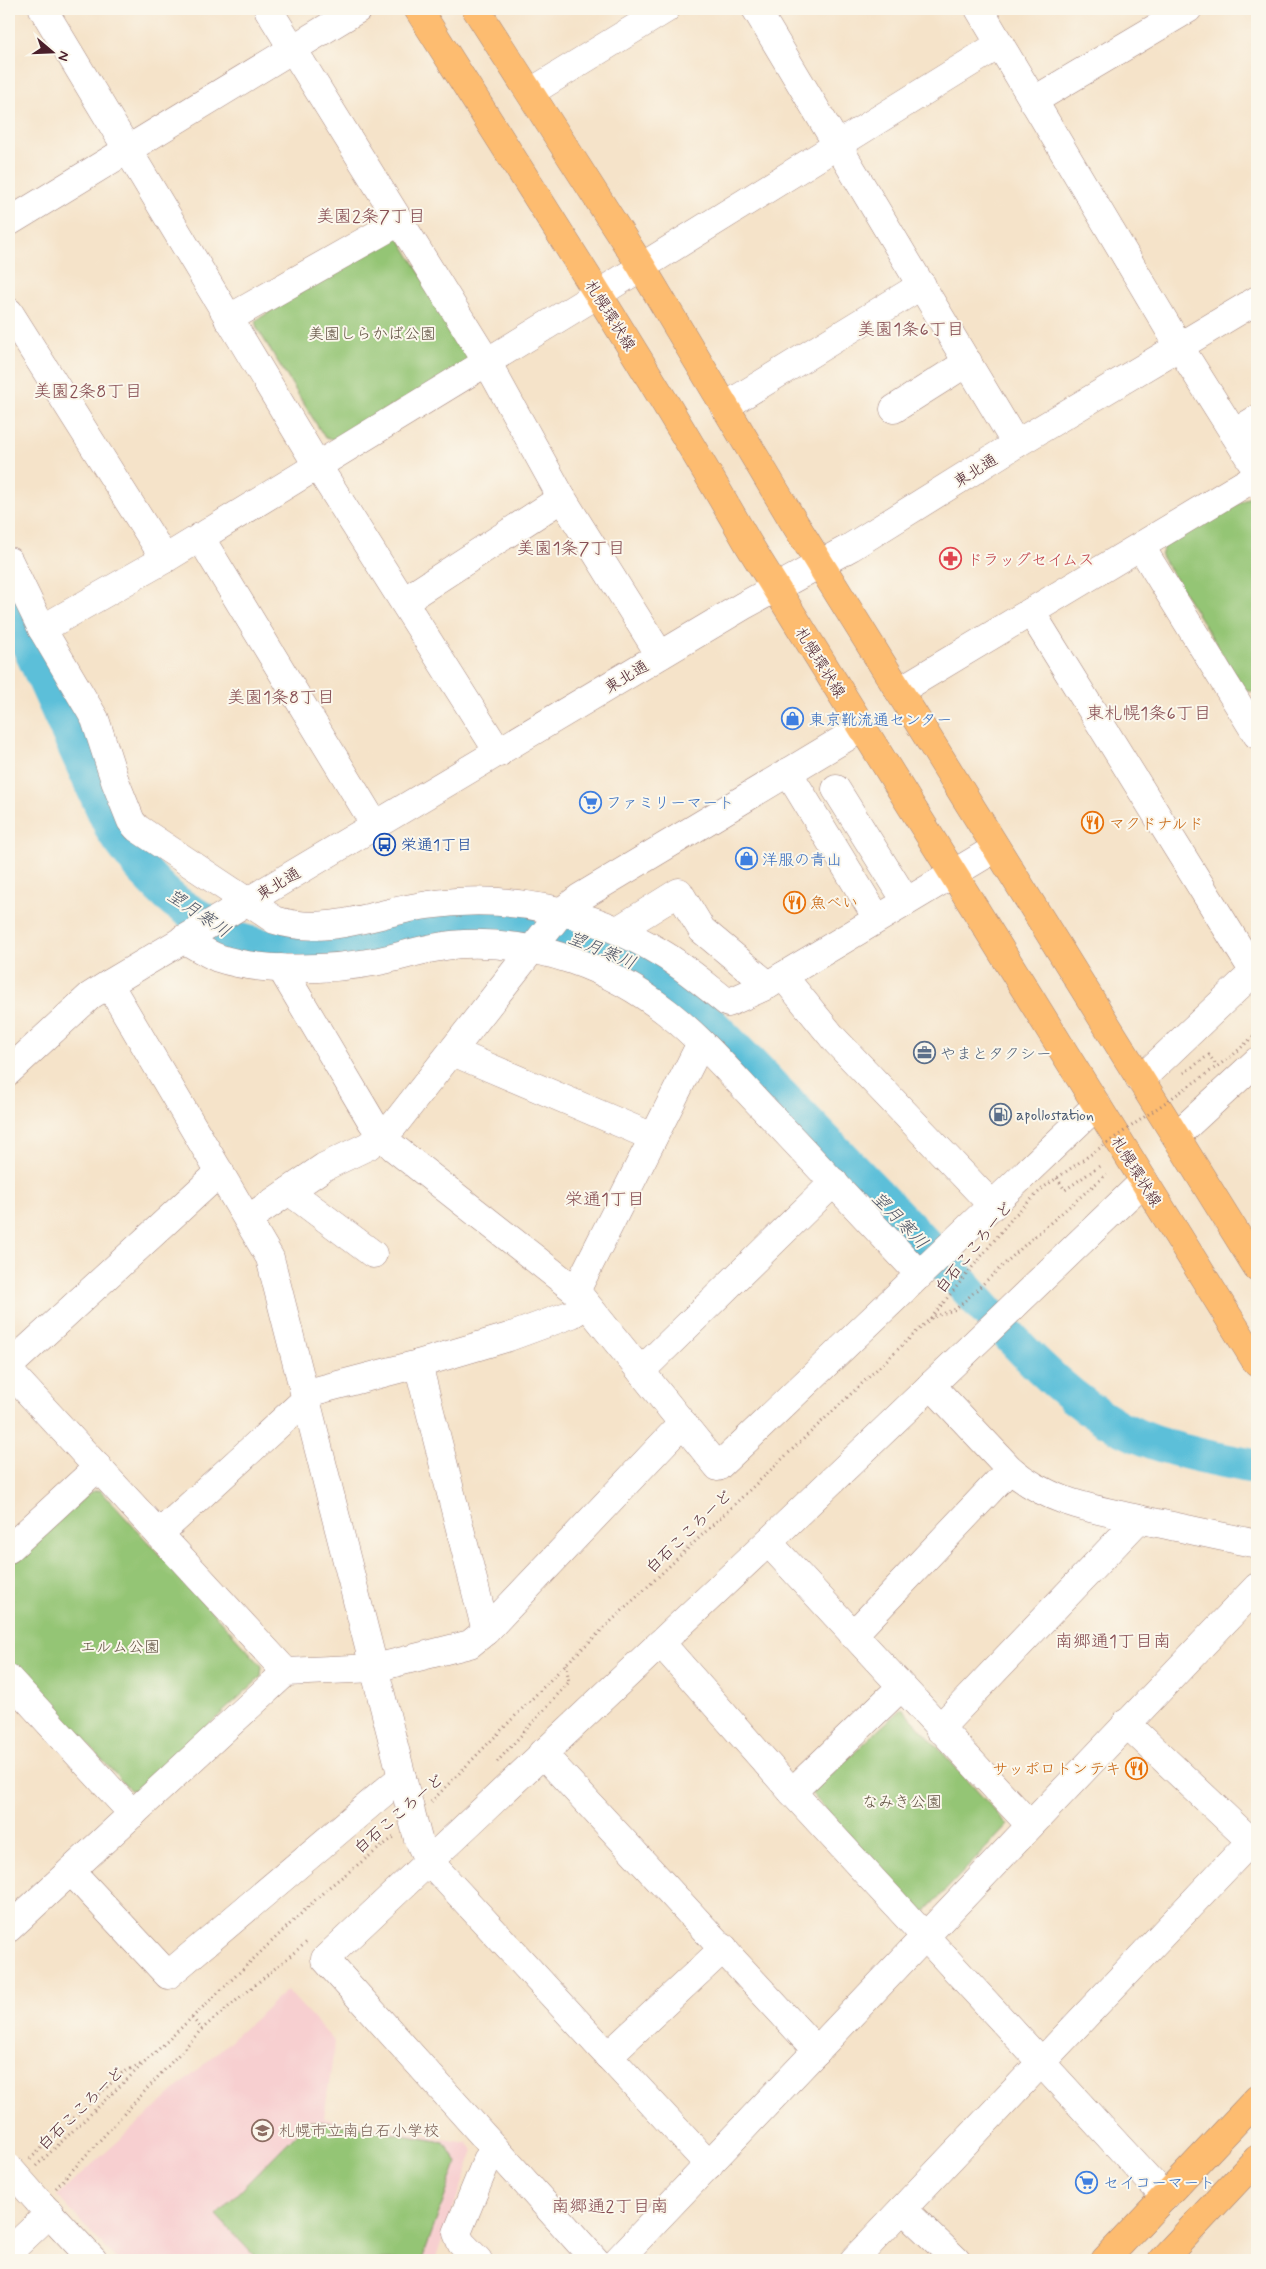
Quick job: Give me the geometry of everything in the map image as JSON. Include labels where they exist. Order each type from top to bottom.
[{"type":"main road","name":"札幌環状線","points":[[418,9],[598,294],[775,588],[1257,1364]]},
{"type":"main road","points":[[476,9],[641,266],[820,564],[1257,1267]]},
{"type":"main road","points":[[1105,2260],[1257,2099]]},
{"type":"main road","points":[[1162,2260],[1257,2159]]},
{"type":"street","points":[[43,9],[317,465],[499,753]]},
{"type":"street","points":[[268,9],[487,362],[562,498],[660,655]]},
{"type":"street","points":[[9,222],[358,9]]},
{"type":"street","points":[[531,92],[666,9]]},
{"type":"street","points":[[756,9],[1016,444]]},
{"type":"street","points":[[979,9],[1179,346],[1257,470]]},
{"type":"street","points":[[1033,101],[1188,9]]},
{"type":"street","points":[[42,629],[165,559],[598,294],[1000,44]]},
{"type":"street","points":[[228,319],[399,222]]},
{"type":"street","points":[[724,407],[922,285]]},
{"type":"street","name":"東北通","points":[[9,1071],[90,996],[109,984],[375,824],[499,753],[660,655],[775,588],[851,548],[1016,444],[1257,300]]},
{"type":"street","points":[[9,312],[165,559]]},
{"type":"street","points":[[894,410],[968,362]]},
{"type":"street","points":[[1234,433],[1257,419]]},
{"type":"street","points":[[899,691],[1257,476]]},
{"type":"street","points":[[404,601],[562,498]]},
{"type":"street","points":[[200,537],[375,824]]},
{"type":"street","points":[[1141,547],[1250,705],[1257,735]]},
{"type":"street","points":[[9,561],[42,629],[95,718],[115,781],[131,821],[137,828],[239,906],[292,926],[314,926],[364,920],[427,905],[459,902],[507,902],[548,931],[567,958],[610,975],[669,1013],[701,1043],[834,1182],[930,1265]]},
{"type":"street","points":[[1031,612],[1256,970],[1140,1080]]},
{"type":"street","points":[[248,1219],[324,1168],[368,1146],[394,1126],[548,931],[579,898],[862,728]]},
{"type":"street","points":[[788,772],[874,912]]},
{"type":"street","points":[[836,789],[874,830],[906,901]]},
{"type":"street","points":[[837,854],[874,830]]},
{"type":"street","points":[[187,937],[215,956],[227,960],[280,968],[324,968],[377,961],[427,948],[463,944],[493,944],[548,931],[580,915],[618,930],[661,953],[728,1003],[770,979],[874,912],[906,901],[996,848]]},
{"type":"street","points":[[618,930],[679,892],[702,930],[770,979],[834,1038],[992,1206]]},
{"type":"street","points":[[280,968],[372,1122],[393,1148],[581,1298],[718,1467],[1097,1105]]},
{"type":"street","points":[[109,984],[270,1258],[375,1668],[413,1792],[414,1845],[709,2165]]},
{"type":"street","points":[[159,1534],[315,1391],[418,1364],[508,1337],[572,1314],[581,1298],[653,1136],[701,1043]]},
{"type":"street","points":[[453,1052],[653,1136]]},
{"type":"street","points":[[1176,1136],[1257,1061]]},
{"type":"street","points":[[9,1366],[220,1172]]},
{"type":"street","points":[[595,2260],[325,1959],[414,1845],[542,1753],[768,1542],[1144,1181]]},
{"type":"street","points":[[641,1371],[834,1182]]},
{"type":"street","points":[[289,1191],[373,1254]]},
{"type":"street","points":[[418,1364],[486,1631]]},
{"type":"street","points":[[9,1371],[286,1672]]},
{"type":"street","points":[[931,1385],[1010,1469],[1034,1487],[1065,1502],[1257,1544]]},
{"type":"street","points":[[10,1925],[286,1672],[375,1668],[470,1644],[486,1631],[683,1423]]},
{"type":"street","points":[[9,1549],[98,1467]]},
{"type":"street","points":[[853,1635],[1010,1469]]},
{"type":"street","points":[[939,1729],[1139,1519]]},
{"type":"street","points":[[768,1542],[939,1729],[1030,1825]]},
{"type":"street","points":[[618,2260],[1257,1587]]},
{"type":"street","points":[[661,1643],[792,1792],[1165,2197]]},
{"type":"street","points":[[9,1679],[133,1814]]},
{"type":"street","points":[[792,1792],[901,1687]]},
{"type":"street","points":[[854,2260],[1041,2063],[1254,1844],[1126,1723]]},
{"type":"street","points":[[542,1753],[724,1948],[817,2051]]},
{"type":"street","points":[[71,1871],[168,1975],[413,1792]]},
{"type":"street","points":[[608,2056],[724,1948]]},
{"type":"street","points":[[478,2260],[461,2243],[458,2233],[487,2160],[495,2149]]},
{"type":"street","points":[[22,2167],[43,2206],[93,2260]]},
{"type":"street","points":[[9,2252],[43,2206]]},
{"type":"street","points":[[903,2209],[956,2260]]},
{"type":"path","name":"白石こころーど","points":[[413,1792],[566,1664],[930,1318],[1014,1216],[1057,1178],[1232,1056],[1257,1033]]},
{"type":"path","points":[[1209,1055],[1218,1066]]},
{"type":"path","points":[[1057,1178],[1065,1190],[1101,1165]]},
{"type":"path","points":[[930,1318],[956,1309],[1028,1242],[1107,1174]]},
{"type":"path","points":[[492,1768],[569,1682],[566,1664]]},
{"type":"path","name":"白石こころーど","points":[[22,2167],[146,2062],[329,1887],[414,1845]]},
{"type":"path","points":[[43,2206],[202,2029],[192,2018]]},
{"type":"path","name":"白石こころーど","points":[[22,2167],[122,2073],[146,2062]]},
{"type":"shaded area","name":"札幌市立南白石小学校","points":[[287,1990],[335,2042],[324,2118],[467,2143],[474,2150],[435,2260],[117,2260],[57,2196]]},
{"type":"green space","name":"美園しらかば公園","points":[[396,233],[472,360],[334,439],[325,438],[257,328],[255,321]]},
{"type":"green space","points":[[1253,495],[1257,495],[1257,690],[1253,692],[1245,690],[1161,556],[1164,546]]},
{"type":"green space","name":"エルム公園","points":[[100,1490],[262,1666],[261,1677],[138,1790],[130,1790],[9,1659],[9,1567],[90,1492]]},
{"type":"green space","name":"なみき公園","points":[[902,1708],[1008,1825],[922,1915],[811,1793]]},
{"type":"green space","points":[[310,2120],[444,2142],[457,2163],[422,2260],[258,2260],[216,2215]]},
{"type":"waterway","name":"望月寒川","points":[[9,602],[113,831],[148,875],[164,892],[182,906],[235,938],[264,946],[296,948],[343,947],[447,925],[497,922],[530,925],[562,933],[595,944],[624,958],[651,974],[676,993],[722,1035],[949,1269],[1041,1369],[1083,1404],[1123,1429],[1160,1444],[1257,1467]]},
{"type":"place","name":"ドラッグセイムス","points":[[951,559]]},
{"type":"place","name":"東京靴流通センター","points":[[793,719]]},
{"type":"place","name":"ファミリーマート","points":[[590,802]]},
{"type":"place","name":"マクドナルド","points":[[1093,823]]},
{"type":"place","name":"栄通1丁目","points":[[385,844]]},
{"type":"place","name":"洋服の青山","points":[[746,859]]},
{"type":"place","name":"魚べい","points":[[794,902]]},
{"type":"place","name":"やまとタクシー","points":[[924,1053]]},
{"type":"place","name":"apollostation","points":[[1000,1114]]},
{"type":"place","name":"サッポロトンテキ","points":[[1137,1768]]},
{"type":"place","name":"札幌市立南白石小学校","points":[[263,2130]]},
{"type":"place","name":"セイコーマート","points":[[1087,2182]]},
{"type":"district","name":"美園2条7丁目","points":[[371,216]]},
{"type":"district","name":"美園1条6丁目","points":[[911,329]]},
{"type":"district","name":"美園2条8丁目","points":[[88,391]]},
{"type":"district","name":"美園1条7丁目","points":[[571,548]]},
{"type":"district","name":"美園1条8丁目","points":[[281,697]]},
{"type":"district","name":"東札幌1条6丁目","points":[[1149,713]]},
{"type":"district","name":"栄通1丁目","points":[[605,1199]]},
{"type":"district","name":"南郷通1丁目南","points":[[1113,1641]]},
{"type":"district","name":"南郷通2丁目南","points":[[610,2206]]}]
